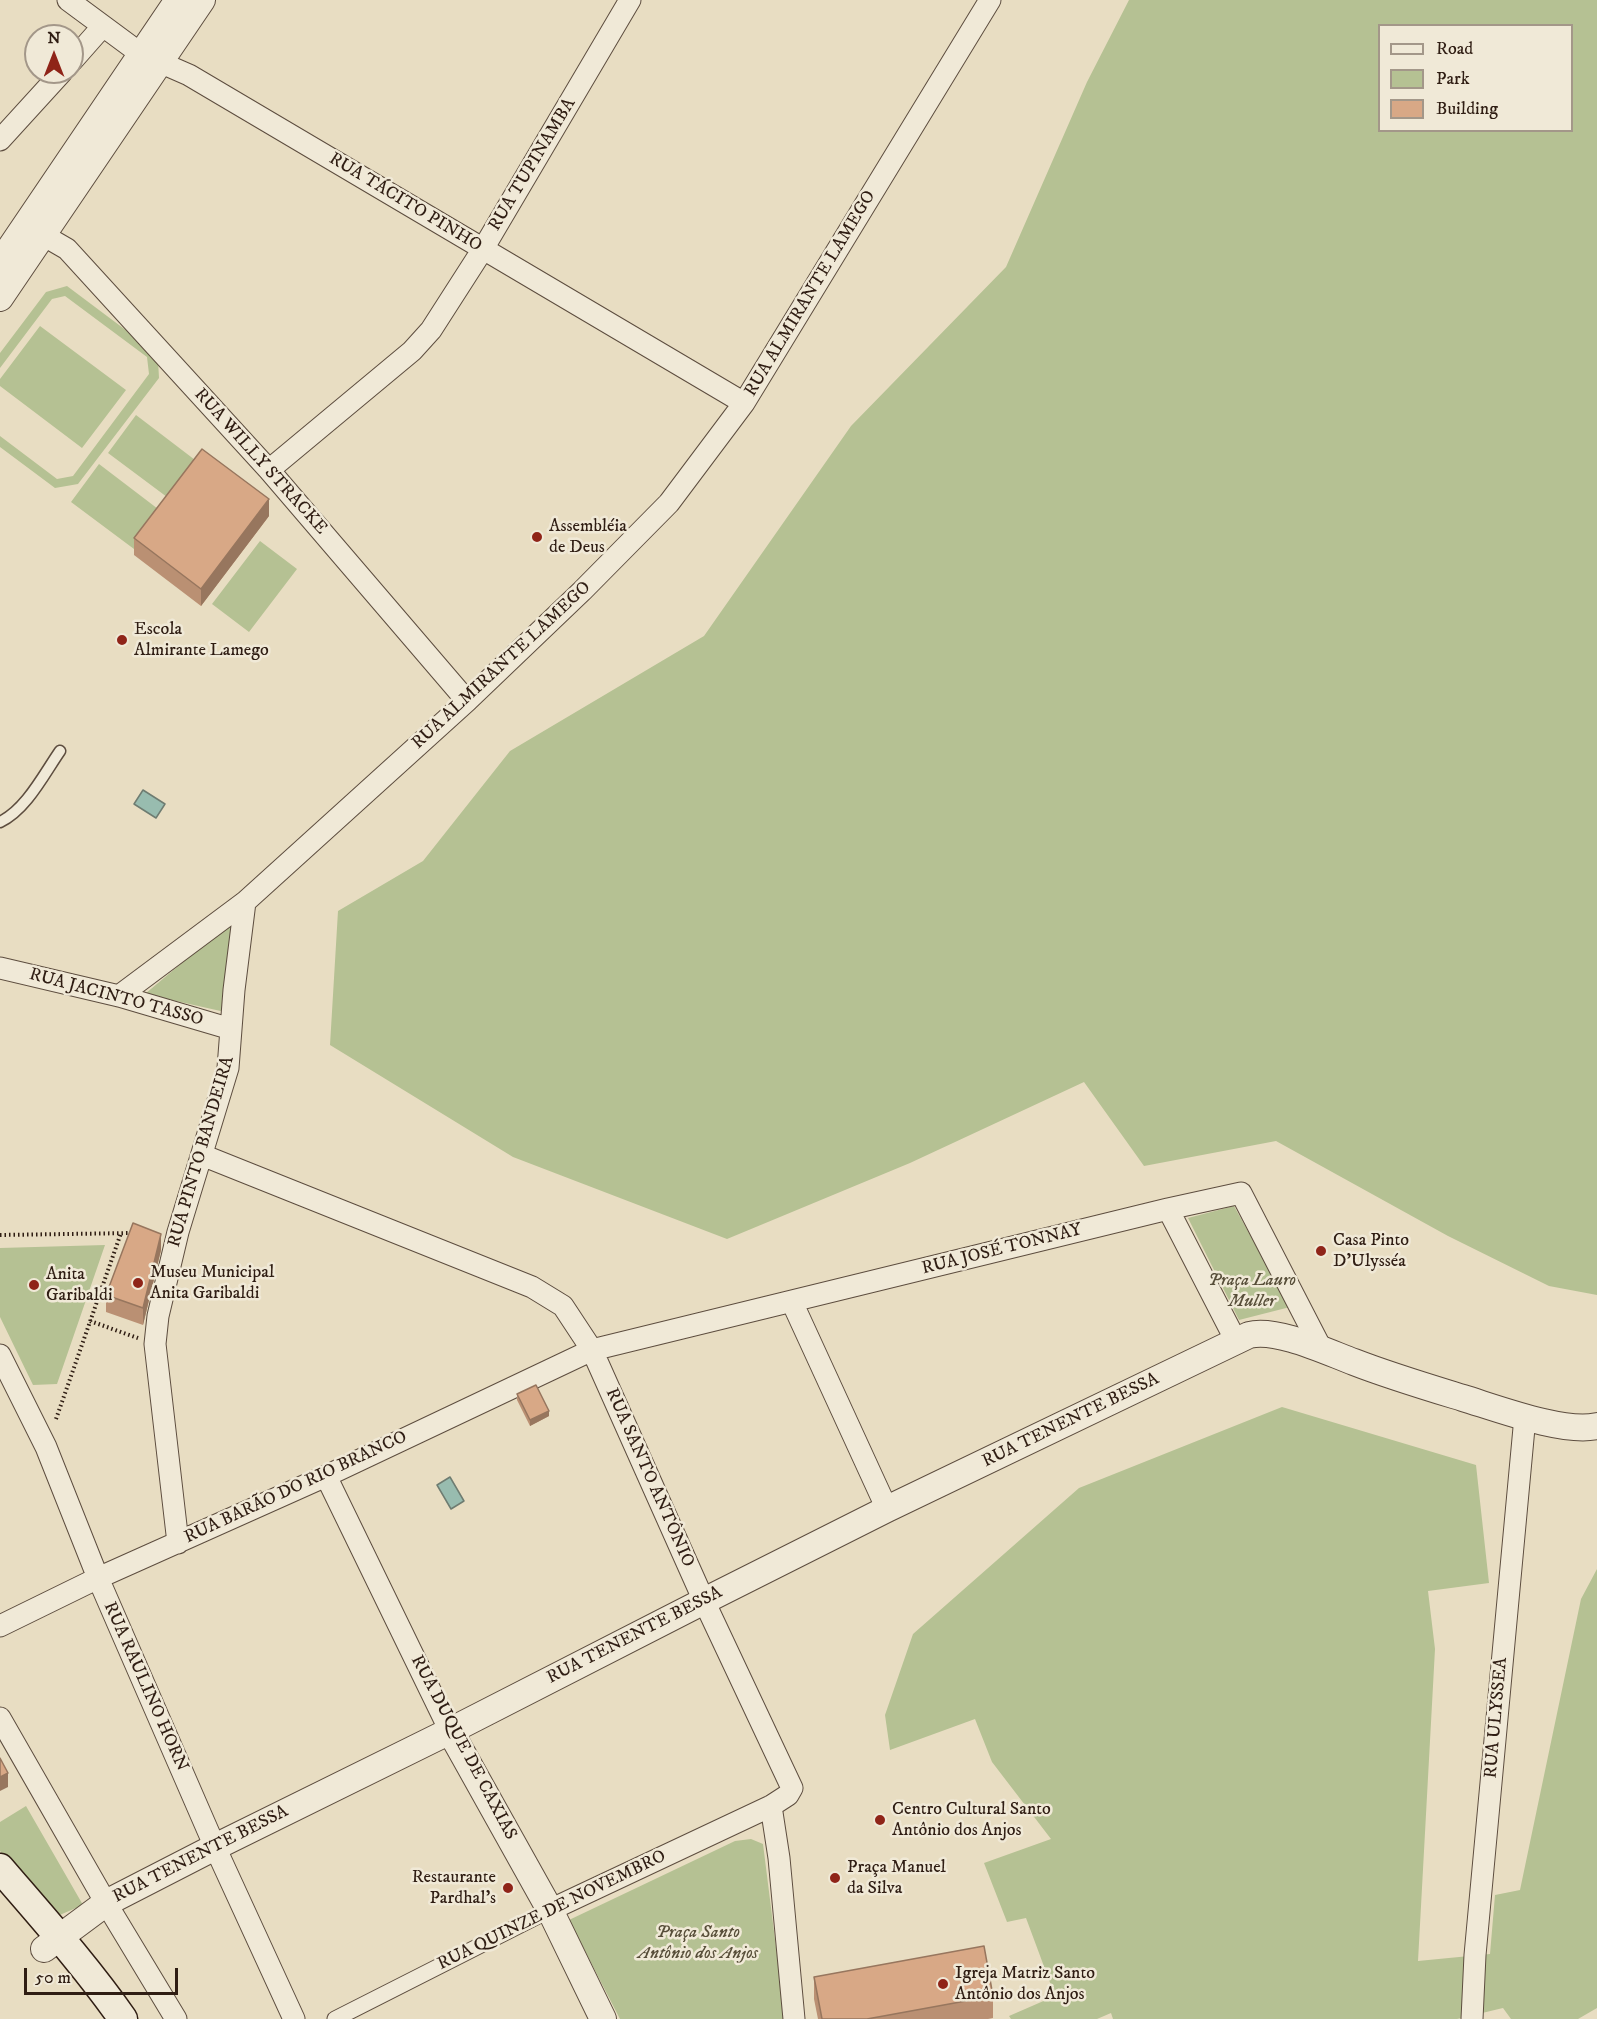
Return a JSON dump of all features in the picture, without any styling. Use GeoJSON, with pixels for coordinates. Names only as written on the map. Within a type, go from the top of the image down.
{"type":"FeatureCollection","features":[{"type":"Feature","properties":{"kind":"main road"},"geometry":{"type":"LineString","coordinates":[[0,1868],[102,2019]]}},
{"type":"Feature","properties":{"kind":"main road"},"geometry":{"type":"LineString","coordinates":[[0,1895],[107,1996],[123,2019]]}},
{"type":"Feature","properties":{"kind":"street","name":"RUA TÁCITO PINHO"},"geometry":{"type":"LineString","coordinates":[[68,0],[102,27],[150,59],[189,75],[744,403]]}},
{"type":"Feature","properties":{"kind":"street"},"geometry":{"type":"LineString","coordinates":[[150,59],[178,0]]}},
{"type":"Feature","properties":{"kind":"street"},"geometry":{"type":"LineString","coordinates":[[0,298],[35,230],[150,59],[202,0]]}},
{"type":"Feature","properties":{"kind":"street","name":"RUA TUPINAMBA"},"geometry":{"type":"LineString","coordinates":[[269,470],[412,351],[431,330],[483,249],[630,0]]}},
{"type":"Feature","properties":{"kind":"street","name":"RUA ALMIRANTE LAMEGO"},"geometry":{"type":"LineString","coordinates":[[119,996],[245,902],[467,701],[582,591],[669,503],[744,403],[990,0]]}},
{"type":"Feature","properties":{"kind":"street"},"geometry":{"type":"LineString","coordinates":[[84,47],[102,27]]}},
{"type":"Feature","properties":{"kind":"street"},"geometry":{"type":"LineString","coordinates":[[0,140],[51,84]]}},
{"type":"Feature","properties":{"kind":"street"},"geometry":{"type":"LineString","coordinates":[[0,263],[35,230]]}},
{"type":"Feature","properties":{"kind":"street","name":"RUA WILLY STRACKE"},"geometry":{"type":"LineString","coordinates":[[35,230],[67,249],[269,470],[467,701]]}},
{"type":"Feature","properties":{"kind":"street","name":"RUA PINTO BANDEIRA"},"geometry":{"type":"LineString","coordinates":[[178,1543],[155,1344],[160,1306],[178,1232],[228,1068],[234,990],[245,902]]}},
{"type":"Feature","properties":{"kind":"street","name":"RUA JACINTO TASSO"},"geometry":{"type":"LineString","coordinates":[[0,968],[119,996],[231,1029]]}},
{"type":"Feature","properties":{"kind":"street","name":"RUA SANTO ANTÔNIO"},"geometry":{"type":"LineString","coordinates":[[202,1155],[532,1287],[563,1306],[592,1350],[704,1600],[789,1780],[792,1788],[788,1795],[771,1806]]}},
{"type":"Feature","properties":{"kind":"street","name":"RUA JOSÉ TONNAY"},"geometry":{"type":"LineString","coordinates":[[592,1350],[1241,1193],[1322,1350]]}},
{"type":"Feature","properties":{"kind":"street"},"geometry":{"type":"LineString","coordinates":[[1168,1209],[1236,1341]]}},
{"type":"Feature","properties":{"kind":"street"},"geometry":{"type":"LineString","coordinates":[[792,1302],[887,1509]]}},
{"type":"Feature","properties":{"kind":"street","name":"RUA TENENTE BESSA"},"geometry":{"type":"LineString","coordinates":[[52,1943],[106,1903],[215,1847],[450,1731],[887,1509],[1236,1341],[1260,1332],[1273,1334],[1378,1372],[1525,1417],[1576,1428],[1597,1426]]}},
{"type":"Feature","properties":{"kind":"street","name":"RUA BARÃO DO RIO BRANCO"},"geometry":{"type":"LineString","coordinates":[[0,1626],[98,1578],[326,1476],[592,1350]]}},
{"type":"Feature","properties":{"kind":"street","name":"RUA RAULINO HORN"},"geometry":{"type":"LineString","coordinates":[[0,1355],[46,1447],[98,1578],[215,1847],[294,2019]]}},
{"type":"Feature","properties":{"kind":"street","name":"RUA ULYSSEA"},"geometry":{"type":"LineString","coordinates":[[1472,2019],[1479,1908],[1525,1417]]}},
{"type":"Feature","properties":{"kind":"street","name":"RUA DUQUE DE CAXIAS"},"geometry":{"type":"LineString","coordinates":[[326,1476],[450,1731],[550,1910],[603,2019]]}},
{"type":"Feature","properties":{"kind":"street"},"geometry":{"type":"LineString","coordinates":[[0,1718],[106,1903],[176,2019]]}},
{"type":"Feature","properties":{"kind":"street"},"geometry":{"type":"LineString","coordinates":[[771,1806],[779,1858],[794,2019]]}},
{"type":"Feature","properties":{"kind":"street","name":"RUA QUINZE DE NOVEMBRO"},"geometry":{"type":"LineString","coordinates":[[335,2019],[550,1910],[771,1806]]}},
{"type":"Feature","properties":{"kind":"lane"},"geometry":{"type":"LineString","coordinates":[[0,822],[19,809],[60,751]]}},
{"type":"Feature","properties":{"kind":"path"},"geometry":{"type":"LineString","coordinates":[[0,1235],[178,1232]]}},
{"type":"Feature","properties":{"kind":"path"},"geometry":{"type":"LineString","coordinates":[[46,1447],[121,1233]]}},
{"type":"Feature","properties":{"kind":"path"},"geometry":{"type":"LineString","coordinates":[[90,1322],[155,1344]]}},
{"type":"Feature","properties":{"kind":"green space"},"geometry":{"type":"Polygon","coordinates":[[[1129,0],[1597,0],[1597,1295],[1549,1286],[1448,1236],[1276,1141],[1144,1166],[1084,1082],[910,1163],[727,1239],[513,1157],[330,1045],[338,911],[423,861],[510,751],[704,636],[851,426],[1006,267],[1087,82],[1129,0]]]}},
{"type":"Feature","properties":{"kind":"green space"},"geometry":{"type":"Polygon","coordinates":[[[67,286],[155,352],[159,378],[78,484],[55,488],[0,447],[0,436],[57,479],[73,476],[149,374],[147,357],[65,296],[52,299],[0,368],[0,353],[46,292],[67,286]]]}},
{"type":"Feature","properties":{"kind":"green space"},"geometry":{"type":"Polygon","coordinates":[[[40,326],[126,390],[82,448],[0,386],[0,379],[40,326]]]}},
{"type":"Feature","properties":{"kind":"green space"},"geometry":{"type":"Polygon","coordinates":[[[136,415],[199,463],[171,500],[108,453],[136,415]]]}},
{"type":"Feature","properties":{"kind":"green space"},"geometry":{"type":"Polygon","coordinates":[[[99,464],[162,512],[134,549],[71,502],[99,464]]]}},
{"type":"Feature","properties":{"kind":"green space"},"geometry":{"type":"Polygon","coordinates":[[[260,541],[297,569],[249,632],[212,604],[260,541]]]}},
{"type":"Feature","properties":{"kind":"green space"},"geometry":{"type":"Polygon","coordinates":[[[234,919],[225,1012],[145,994],[234,919]]]}},
{"type":"Feature","properties":{"kind":"green space","name":"Praça Lauro Muller"},"geometry":{"type":"Polygon","coordinates":[[[1234,1206],[1290,1307],[1239,1320],[1188,1218],[1234,1206]]]}},
{"type":"Feature","properties":{"kind":"green space"},"geometry":{"type":"Polygon","coordinates":[[[105,1245],[57,1384],[33,1385],[0,1317],[0,1248],[105,1245]]]}},
{"type":"Feature","properties":{"kind":"green space"},"geometry":{"type":"Polygon","coordinates":[[[1282,1407],[1476,1465],[1489,1583],[1428,1591],[1435,1649],[1418,1961],[1490,1954],[1495,1895],[1520,1890],[1581,1599],[1597,1569],[1597,2008],[1578,2019],[1511,2019],[1503,2008],[1457,2019],[1113,2019],[1111,2013],[1097,2019],[1011,2019],[1009,2016],[1055,1996],[1026,1918],[1007,1922],[984,1863],[1051,1839],[992,1762],[975,1719],[890,1750],[885,1715],[913,1634],[1079,1488],[1282,1407]]]}},
{"type":"Feature","properties":{"kind":"green space"},"geometry":{"type":"Polygon","coordinates":[[[26,1806],[83,1905],[55,1917],[0,1851],[0,1822],[26,1806]]]}},
{"type":"Feature","properties":{"kind":"green space","name":"Praça Santo Antônio dos Anjos"},"geometry":{"type":"Polygon","coordinates":[[[751,1839],[763,1844],[785,2019],[620,2019],[569,1920],[735,1841],[751,1839]]]}},
{"type":"Feature","properties":{"kind":"water"},"geometry":{"type":"Polygon","coordinates":[[[143,790],[165,804],[156,818],[134,804],[143,790]]]}},
{"type":"Feature","properties":{"kind":"water"},"geometry":{"type":"Polygon","coordinates":[[[450,1477],[464,1501],[451,1509],[437,1485],[450,1477]]]}},
{"type":"Feature","properties":{"kind":"building"},"geometry":{"type":"Polygon","coordinates":[[[202,449],[269,499],[201,589],[134,538],[202,449]]]}},
{"type":"Feature","properties":{"kind":"building","name":"Museu Municipal Anita Garibaldi"},"geometry":{"type":"Polygon","coordinates":[[[133,1223],[161,1234],[143,1308],[106,1295],[133,1223]]]}},
{"type":"Feature","properties":{"kind":"building"},"geometry":{"type":"Polygon","coordinates":[[[536,1385],[549,1411],[530,1420],[517,1394],[536,1385]]]}},
{"type":"Feature","properties":{"kind":"building"},"geometry":{"type":"Polygon","coordinates":[[[0,1758],[8,1773],[0,1777],[0,1758]]]}},
{"type":"Feature","properties":{"kind":"building"},"geometry":{"type":"Polygon","coordinates":[[[984,1946],[993,1996],[867,2019],[822,2019],[814,1977],[984,1946]]]}},
{"type":"Feature","properties":{"kind":"place","name":"Assembléia de Deus"},"geometry":{"type":"Point","coordinates":[537,537]}},
{"type":"Feature","properties":{"kind":"place","name":"Escola Almirante Lamego"},"geometry":{"type":"Point","coordinates":[122,640]}},
{"type":"Feature","properties":{"kind":"place","name":"Casa Pinto D’Ulysséa"},"geometry":{"type":"Point","coordinates":[1321,1251]}},
{"type":"Feature","properties":{"kind":"place","name":"Museu Municipal Anita Garibaldi"},"geometry":{"type":"Point","coordinates":[138,1283]}},
{"type":"Feature","properties":{"kind":"place","name":"Anita Garibaldi"},"geometry":{"type":"Point","coordinates":[34,1285]}},
{"type":"Feature","properties":{"kind":"place","name":"Centro Cultural Santo Antônio dos Anjos"},"geometry":{"type":"Point","coordinates":[880,1820]}},
{"type":"Feature","properties":{"kind":"place","name":"Praça Manuel da Silva"},"geometry":{"type":"Point","coordinates":[835,1878]}},
{"type":"Feature","properties":{"kind":"place","name":"Restaurante Pardhal's"},"geometry":{"type":"Point","coordinates":[508,1888]}},
{"type":"Feature","properties":{"kind":"place","name":"Igreja Matriz Santo Antônio dos Anjos"},"geometry":{"type":"Point","coordinates":[943,1984]}}]}
